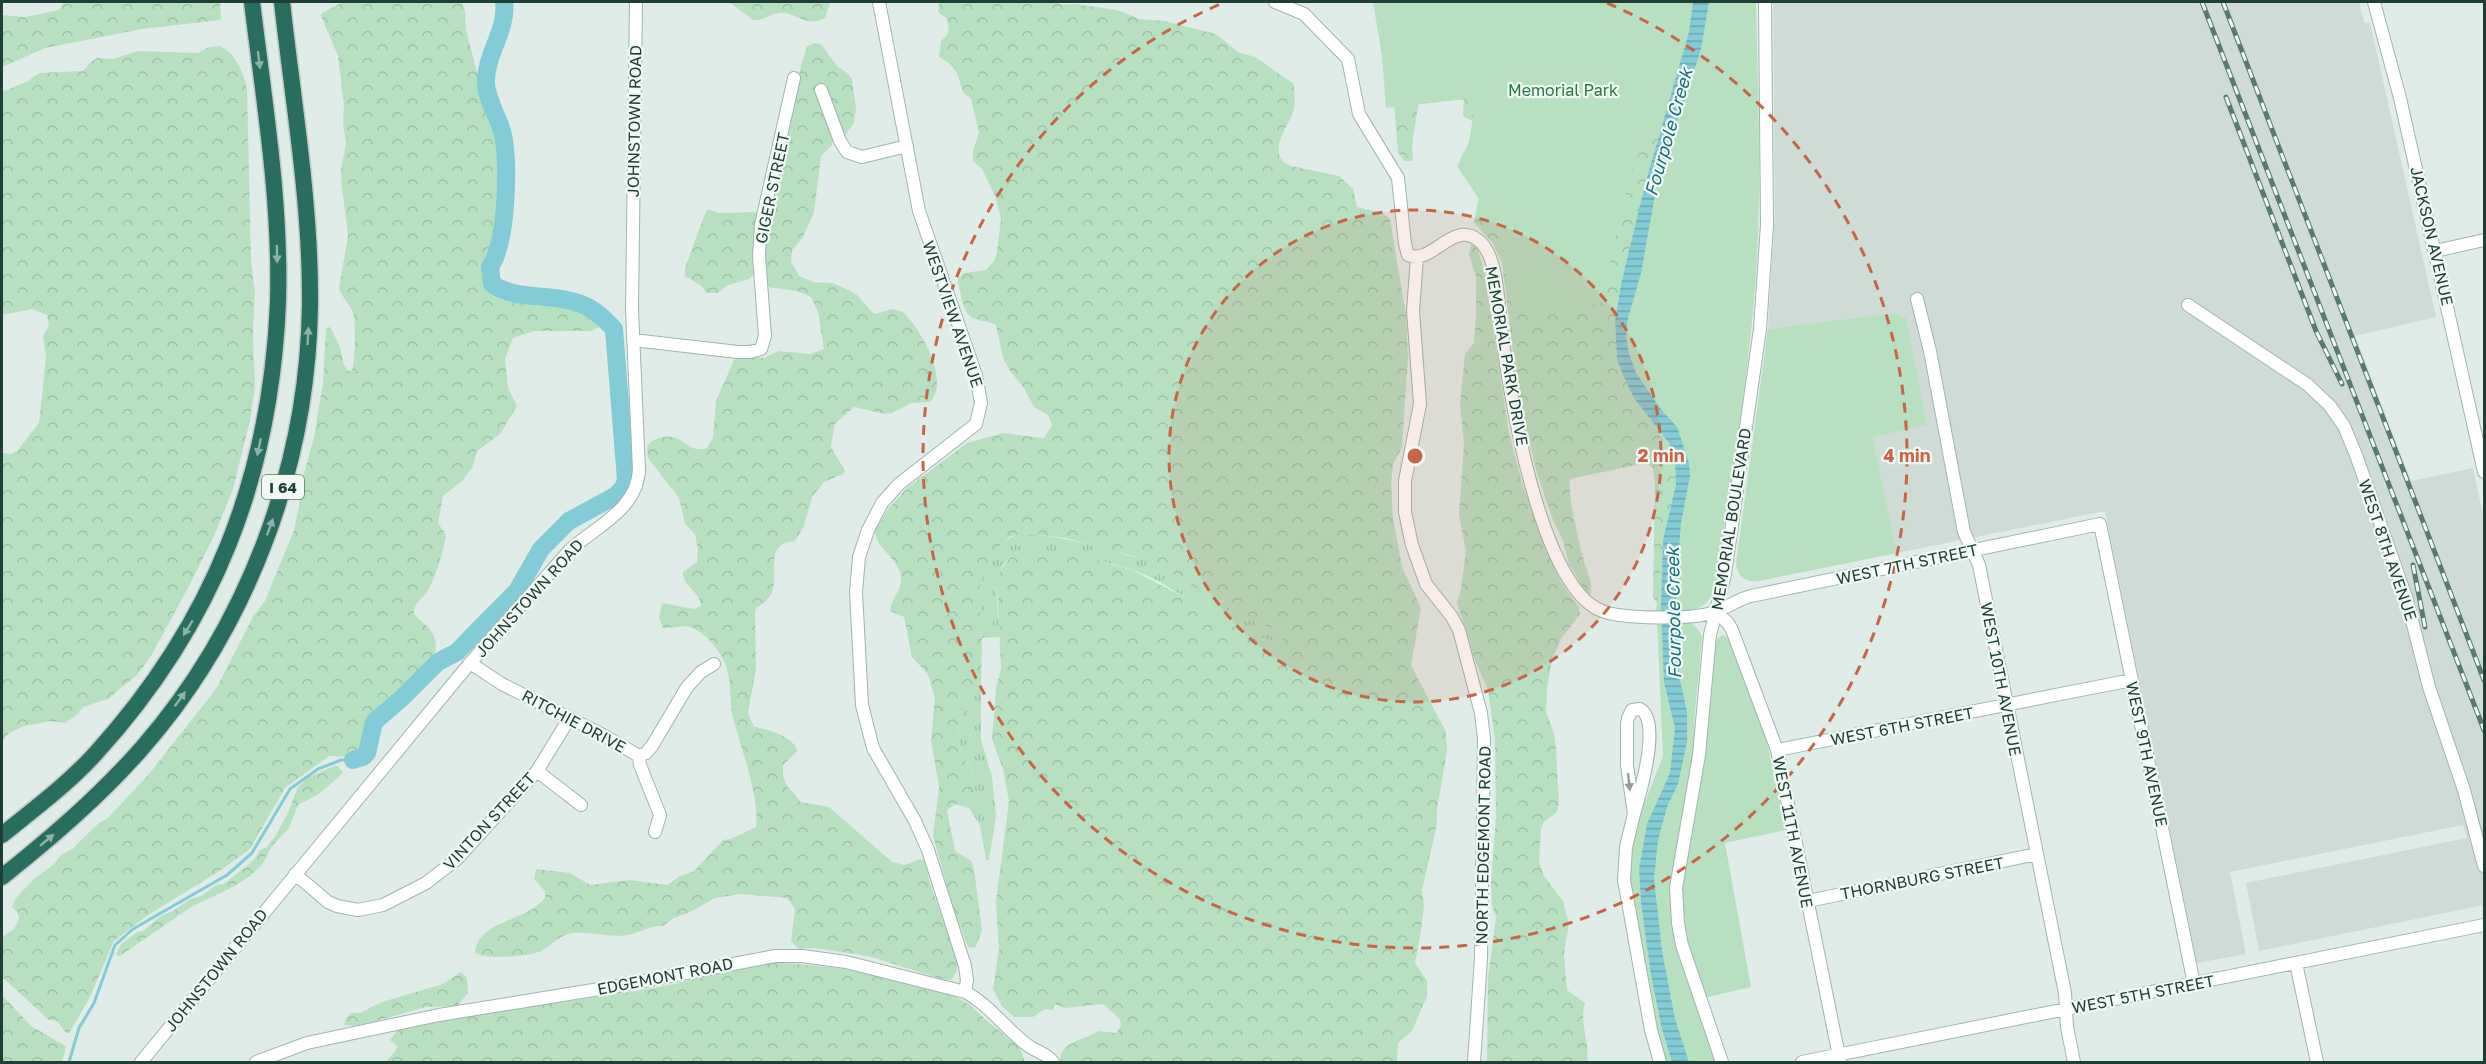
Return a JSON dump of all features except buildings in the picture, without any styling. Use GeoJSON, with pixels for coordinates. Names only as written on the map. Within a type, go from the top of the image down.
{"type":"FeatureCollection","features":[{"type":"Feature","properties":{"kind":"highway","name":"I 64"},"geometry":{"type":"LineString","coordinates":[[2,835],[67,781],[95,754],[138,704],[191,624],[231,543],[244,504],[268,407],[274,364],[278,300],[276,226],[252,2]]}},
{"type":"Feature","properties":{"kind":"highway","name":"I 64"},"geometry":{"type":"LineString","coordinates":[[2,877],[87,805],[142,748],[163,722],[220,639],[243,595],[277,510],[300,413],[307,360],[310,306],[303,179],[282,2]]}},
{"type":"Feature","properties":{"kind":"street","name":"JOHNSTOWN ROAD"},"geometry":{"type":"LineString","coordinates":[[141,1062],[470,663],[569,551],[585,536],[617,513],[632,496],[639,470],[633,340],[636,2]]}},
{"type":"Feature","properties":{"kind":"street","name":"WESTVIEW AVENUE"},"geometry":{"type":"LineString","coordinates":[[879,2],[922,222],[976,375],[981,403],[976,424],[899,484],[882,503],[868,530],[859,557],[856,592],[862,705],[873,748],[915,821],[928,850],[965,966],[967,980],[965,992]]}},
{"type":"Feature","properties":{"kind":"street"},"geometry":{"type":"LineString","coordinates":[[1275,2],[1304,14],[1348,59],[1359,114],[1398,178],[1408,255],[1417,256]]}},
{"type":"Feature","properties":{"kind":"street","name":"MEMORIAL BOULEVARD"},"geometry":{"type":"LineString","coordinates":[[1722,1062],[1688,967],[1676,906],[1679,868],[1699,755],[1709,644],[1725,574],[1755,370],[1764,281],[1767,192],[1765,2]]}},
{"type":"Feature","properties":{"kind":"street","name":"JACKSON AVENUE"},"geometry":{"type":"LineString","coordinates":[[2374,2],[2400,98],[2484,472]]}},
{"type":"Feature","properties":{"kind":"street","name":"GIGER STREET"},"geometry":{"type":"LineString","coordinates":[[633,340],[738,352],[761,349],[765,336],[759,256],[761,225],[794,78]]}},
{"type":"Feature","properties":{"kind":"street"},"geometry":{"type":"LineString","coordinates":[[821,90],[840,141],[847,152],[862,157],[907,146]]}},
{"type":"Feature","properties":{"kind":"street","name":"MEMORIAL PARK DRIVE"},"geometry":{"type":"LineString","coordinates":[[1417,256],[1460,235],[1469,236],[1481,242],[1491,261],[1520,441],[1546,531],[1576,590],[1598,609],[1622,615],[1698,616],[1716,612]]}},
{"type":"Feature","properties":{"kind":"street"},"geometry":{"type":"LineString","coordinates":[[2435,251],[2484,240]]}},
{"type":"Feature","properties":{"kind":"street","name":"NORTH EDGEMONT ROAD"},"geometry":{"type":"LineString","coordinates":[[1417,256],[1413,310],[1420,404],[1405,481],[1405,512],[1412,545],[1426,584],[1452,617],[1459,630],[1481,713],[1484,740],[1481,958],[1474,1062]]}},
{"type":"Feature","properties":{"kind":"street","name":"WEST 10TH AVENUE"},"geometry":{"type":"LineString","coordinates":[[1917,299],[1930,351],[1964,532],[1978,565],[2065,993],[2067,1027],[2074,1062]]}},
{"type":"Feature","properties":{"kind":"street","name":"WEST 8TH AVENUE"},"geometry":{"type":"LineString","coordinates":[[2188,305],[2308,385],[2330,406],[2344,426],[2406,597],[2429,687],[2464,790],[2484,866]]}},
{"type":"Feature","properties":{"kind":"street","name":"WEST 7TH STREET"},"geometry":{"type":"LineString","coordinates":[[1716,612],[1737,600],[1751,596],[2100,524]]}},
{"type":"Feature","properties":{"kind":"street","name":"WEST 9TH AVENUE"},"geometry":{"type":"LineString","coordinates":[[2100,524],[2194,984]]}},
{"type":"Feature","properties":{"kind":"street","name":"WEST 11TH AVENUE"},"geometry":{"type":"LineString","coordinates":[[1716,612],[1732,630],[1777,750],[1839,1057]]}},
{"type":"Feature","properties":{"kind":"street","name":"RITCHIE DRIVE"},"geometry":{"type":"LineString","coordinates":[[470,663],[502,684],[603,735],[639,756],[640,765],[659,809],[659,822],[655,832]]}},
{"type":"Feature","properties":{"kind":"street"},"geometry":{"type":"LineString","coordinates":[[639,756],[646,753],[693,679],[714,664]]}},
{"type":"Feature","properties":{"kind":"street","name":"WEST 6TH STREET"},"geometry":{"type":"LineString","coordinates":[[1777,750],[2132,680]]}},
{"type":"Feature","properties":{"kind":"street"},"geometry":{"type":"LineString","coordinates":[[1634,814],[1627,765],[1627,720],[1632,710],[1640,709],[1647,714],[1650,726],[1643,784],[1626,848],[1624,880],[1651,1030],[1660,1062]]}},
{"type":"Feature","properties":{"kind":"street","name":"VINTON STREET"},"geometry":{"type":"LineString","coordinates":[[294,874],[323,898],[337,906],[358,910],[383,905],[426,883],[444,871],[537,771],[569,719]]}},
{"type":"Feature","properties":{"kind":"street"},"geometry":{"type":"LineString","coordinates":[[537,771],[581,805]]}},
{"type":"Feature","properties":{"kind":"street","name":"THORNBURG STREET"},"geometry":{"type":"LineString","coordinates":[[1808,901],[2037,854]]}},
{"type":"Feature","properties":{"kind":"street","name":"WEST 5TH STREET"},"geometry":{"type":"LineString","coordinates":[[1802,1062],[1839,1057],[2484,925]]}},
{"type":"Feature","properties":{"kind":"street","name":"EDGEMONT ROAD"},"geometry":{"type":"LineString","coordinates":[[256,1062],[307,1043],[439,1016],[618,986],[776,956],[802,956],[846,962],[965,992],[983,1003],[1034,1056],[1047,1056],[1053,1062]]}},
{"type":"Feature","properties":{"kind":"street"},"geometry":{"type":"LineString","coordinates":[[2296,963],[2317,1062]]}},
{"type":"Feature","properties":{"kind":"shaded area"},"geometry":{"type":"Polygon","coordinates":[[[1773,2],[2359,2],[2364,23],[2370,23],[2436,317],[2355,336],[2411,481],[2473,468],[2484,520],[2484,905],[2259,951],[2246,883],[2467,838],[2463,825],[2230,872],[2246,954],[2197,963],[2105,511],[1897,553],[1873,436],[1855,319],[1768,329],[1775,211],[1773,2]]]}},
{"type":"Feature","properties":{"kind":"green space"},"geometry":{"type":"Polygon","coordinates":[[[64,2],[220,2],[221,20],[142,29],[45,48],[2,67],[2,15],[25,17],[59,10],[64,2]]]}},
{"type":"Feature","properties":{"kind":"green space"},"geometry":{"type":"Polygon","coordinates":[[[343,2],[462,2],[466,30],[478,76],[479,93],[493,122],[502,161],[493,253],[484,277],[488,288],[503,300],[579,306],[599,320],[599,327],[592,331],[534,331],[513,338],[505,359],[508,388],[517,406],[500,434],[477,451],[472,468],[462,481],[443,496],[438,523],[446,535],[444,547],[430,586],[414,610],[414,614],[433,634],[436,647],[424,671],[367,722],[361,749],[356,757],[329,756],[285,788],[250,849],[221,870],[148,915],[114,941],[89,999],[69,1033],[66,1033],[57,1021],[49,1020],[2,977],[2,937],[14,929],[19,919],[18,913],[12,907],[16,898],[34,879],[54,864],[61,855],[72,849],[99,823],[108,818],[149,774],[216,689],[254,615],[265,601],[294,530],[300,487],[314,437],[323,383],[326,328],[330,327],[340,347],[344,365],[348,371],[352,370],[355,342],[354,317],[339,288],[348,236],[341,171],[346,143],[343,124],[344,104],[338,56],[321,16],[322,13],[343,2]]]}},
{"type":"Feature","properties":{"kind":"green space"},"geometry":{"type":"Polygon","coordinates":[[[729,2],[830,2],[825,18],[809,21],[785,13],[753,20],[729,2]]]}},
{"type":"Feature","properties":{"kind":"green space"},"geometry":{"type":"Polygon","coordinates":[[[939,2],[1075,4],[1117,10],[1140,19],[1164,21],[1216,34],[1238,52],[1255,57],[1294,84],[1294,110],[1280,141],[1279,149],[1283,161],[1291,166],[1339,176],[1353,189],[1357,207],[1384,214],[1390,219],[1406,315],[1408,357],[1402,447],[1393,465],[1391,484],[1393,518],[1402,567],[1421,608],[1411,665],[1446,732],[1447,751],[1437,809],[1437,824],[1422,890],[1424,906],[1415,963],[1427,981],[1427,996],[1412,1031],[1398,1043],[1397,1062],[1061,1062],[1063,1050],[1067,1046],[1099,1031],[1116,1033],[1121,1026],[1120,1019],[1103,1004],[1065,1008],[1054,1004],[1053,1010],[1045,1009],[1033,1017],[1014,1017],[1002,1006],[993,989],[999,949],[996,902],[1009,801],[1003,769],[992,739],[996,688],[1001,669],[997,585],[999,573],[1011,556],[1017,552],[1037,550],[1068,552],[1132,570],[1201,606],[1231,626],[1280,644],[1285,636],[1283,631],[1259,624],[1238,614],[1158,565],[1133,556],[1065,538],[1024,533],[1009,537],[992,555],[979,589],[982,638],[981,683],[963,709],[958,739],[975,779],[976,807],[969,808],[955,804],[947,810],[955,851],[971,861],[974,869],[982,931],[975,948],[968,947],[953,908],[933,836],[939,787],[931,740],[935,699],[928,674],[912,657],[904,617],[890,611],[901,576],[899,569],[876,537],[875,531],[888,509],[906,489],[967,443],[1003,433],[1044,438],[1052,425],[1048,415],[1034,407],[1024,388],[1010,371],[1003,358],[996,325],[970,316],[961,297],[958,279],[964,273],[986,270],[994,261],[1001,219],[995,196],[982,169],[973,161],[973,152],[979,132],[971,99],[963,92],[957,73],[949,63],[939,57],[941,41],[947,35],[949,27],[947,19],[938,12],[939,2]]]}},
{"type":"Feature","properties":{"kind":"green space","name":"Memorial Park"},"geometry":{"type":"Polygon","coordinates":[[[1373,2],[1756,2],[1759,172],[1758,240],[1753,313],[1744,392],[1715,589],[1710,598],[1698,608],[1691,611],[1656,611],[1666,523],[1678,522],[1683,468],[1624,350],[1621,319],[1660,132],[1640,134],[1600,304],[1513,314],[1500,231],[1457,166],[1469,142],[1476,98],[1386,108],[1382,56],[1373,2]]]}},
{"type":"Feature","properties":{"kind":"green space"},"geometry":{"type":"Polygon","coordinates":[[[1693,2],[1621,284],[1615,321],[1617,360],[1669,443],[1675,462],[1676,484],[1663,540],[1662,589],[1659,607],[1653,597],[1655,485],[1653,468],[1649,465],[1641,464],[1570,479],[1572,506],[1590,581],[1590,595],[1569,564],[1563,541],[1553,520],[1537,473],[1519,400],[1502,263],[1492,242],[1474,223],[1479,196],[1481,122],[1463,116],[1464,100],[1461,100],[1461,87],[1420,93],[1412,146],[1413,159],[1404,161],[1398,152],[1393,93],[1693,2]]]}},
{"type":"Feature","properties":{"kind":"green space"},"geometry":{"type":"Polygon","coordinates":[[[814,43],[821,44],[837,66],[852,79],[856,108],[854,123],[845,135],[832,137],[832,145],[821,156],[814,212],[803,237],[792,250],[791,262],[799,276],[813,282],[832,283],[846,289],[857,295],[874,314],[893,309],[903,312],[925,342],[931,355],[937,381],[936,393],[930,402],[911,403],[892,413],[884,414],[854,407],[834,425],[831,447],[845,471],[824,482],[812,497],[804,526],[795,541],[785,543],[778,548],[775,554],[773,588],[770,596],[756,608],[755,612],[756,668],[748,713],[754,727],[780,734],[795,746],[797,751],[783,765],[783,776],[787,786],[801,802],[829,807],[892,862],[905,865],[920,859],[925,861],[929,880],[956,958],[957,971],[951,980],[942,979],[868,956],[815,948],[799,949],[791,941],[795,909],[787,898],[740,894],[715,898],[672,919],[663,926],[628,935],[573,933],[536,953],[507,957],[480,955],[475,952],[478,941],[485,933],[527,912],[545,898],[545,891],[534,879],[536,869],[570,873],[590,885],[630,880],[667,885],[680,876],[694,871],[723,840],[731,839],[756,827],[753,788],[733,718],[729,676],[725,663],[713,644],[700,632],[688,626],[663,628],[659,618],[662,603],[694,609],[701,606],[698,596],[683,577],[683,572],[697,562],[698,550],[695,534],[685,524],[679,498],[648,458],[647,447],[656,439],[669,436],[694,448],[707,448],[713,438],[716,401],[734,360],[744,356],[764,358],[779,351],[810,354],[824,349],[818,312],[811,297],[797,291],[769,287],[766,284],[763,260],[768,217],[787,145],[801,65],[807,47],[814,43]]]}},
{"type":"Feature","properties":{"kind":"green space"},"geometry":{"type":"Polygon","coordinates":[[[220,46],[231,54],[238,64],[247,89],[251,261],[255,293],[253,333],[255,387],[250,420],[233,489],[214,536],[189,586],[151,656],[137,675],[108,699],[83,707],[78,714],[65,723],[51,721],[24,726],[9,733],[2,741],[2,453],[11,454],[17,451],[39,423],[46,358],[43,336],[49,326],[47,315],[32,309],[2,315],[2,92],[28,81],[39,73],[83,71],[97,58],[113,59],[138,51],[198,53],[209,47],[220,46]]]}},
{"type":"Feature","properties":{"kind":"green space"},"geometry":{"type":"Polygon","coordinates":[[[706,211],[720,213],[758,212],[754,274],[749,279],[728,285],[718,293],[706,293],[702,286],[685,276],[685,268],[706,211]]]}},
{"type":"Feature","properties":{"kind":"green space"},"geometry":{"type":"Polygon","coordinates":[[[1471,244],[1477,247],[1485,273],[1509,433],[1523,486],[1545,548],[1561,582],[1579,607],[1580,614],[1561,639],[1552,660],[1547,688],[1546,712],[1554,733],[1559,804],[1557,812],[1544,822],[1541,829],[1539,862],[1544,876],[1563,901],[1569,924],[1564,954],[1567,990],[1585,1003],[1583,1018],[1587,1062],[1487,1062],[1488,978],[1496,918],[1492,904],[1491,884],[1496,815],[1495,740],[1488,690],[1476,663],[1457,603],[1466,551],[1459,515],[1464,444],[1460,404],[1465,354],[1474,343],[1476,315],[1476,276],[1469,255],[1471,244]]]}},
{"type":"Feature","properties":{"kind":"green space"},"geometry":{"type":"Polygon","coordinates":[[[1896,314],[1906,318],[1927,425],[1873,437],[1897,553],[1759,581],[1746,580],[1738,572],[1736,563],[1768,329],[1896,314]]]}},
{"type":"Feature","properties":{"kind":"green space"},"geometry":{"type":"Polygon","coordinates":[[[1024,533],[1089,544],[1154,563],[1234,610],[1283,631],[1285,636],[1282,644],[1249,635],[1156,580],[1123,567],[1088,559],[1017,552],[1008,560],[998,579],[997,603],[1000,637],[982,638],[979,609],[980,582],[987,563],[1006,540],[1024,533]]]}},
{"type":"Feature","properties":{"kind":"green space"},"geometry":{"type":"Polygon","coordinates":[[[1657,620],[1690,623],[1699,631],[1702,638],[1694,722],[1696,739],[1675,938],[1716,1062],[1665,1062],[1656,1028],[1628,876],[1632,843],[1640,815],[1663,756],[1657,620]]]}},
{"type":"Feature","properties":{"kind":"green space"},"geometry":{"type":"Polygon","coordinates":[[[1723,635],[1728,639],[1765,734],[1786,830],[1725,843],[1751,987],[1704,998],[1686,940],[1682,893],[1707,736],[1716,641],[1723,635]]]}},
{"type":"Feature","properties":{"kind":"green space"},"geometry":{"type":"Polygon","coordinates":[[[981,683],[981,740],[992,777],[996,816],[989,860],[986,860],[980,825],[969,808],[973,808],[972,772],[958,739],[963,709],[981,683]]]}},
{"type":"Feature","properties":{"kind":"green space"},"geometry":{"type":"Polygon","coordinates":[[[338,766],[343,773],[319,794],[298,805],[289,828],[272,846],[262,865],[250,876],[233,887],[191,907],[120,956],[116,955],[120,945],[137,932],[143,931],[161,916],[203,895],[216,885],[224,884],[254,860],[260,850],[267,847],[276,835],[298,787],[309,777],[338,766]]]}},
{"type":"Feature","properties":{"kind":"green space"},"geometry":{"type":"Polygon","coordinates":[[[777,962],[858,970],[936,989],[956,997],[970,1005],[1020,1048],[1025,1062],[386,1062],[398,1047],[390,1040],[397,1031],[491,1013],[664,986],[777,962]]]}},
{"type":"Feature","properties":{"kind":"green space"},"geometry":{"type":"Polygon","coordinates":[[[461,972],[467,978],[468,993],[457,1006],[425,1007],[359,1026],[344,1025],[346,1018],[352,1013],[360,1013],[382,1002],[443,984],[461,972]]]}},
{"type":"Feature","properties":{"kind":"green space"},"geometry":{"type":"Polygon","coordinates":[[[2,995],[31,1026],[66,1047],[62,1062],[2,1062],[2,995]]]}},
{"type":"Feature","properties":{"kind":"water","name":"Fourpole Creek"},"geometry":{"type":"Polygon","coordinates":[[[1693,2],[1709,2],[1701,49],[1657,184],[1641,273],[1628,318],[1626,336],[1636,373],[1660,408],[1677,427],[1689,463],[1690,476],[1681,523],[1676,588],[1679,676],[1687,711],[1687,742],[1678,784],[1667,807],[1658,840],[1654,879],[1662,951],[1675,1019],[1689,1062],[1672,1062],[1662,1029],[1651,975],[1641,903],[1639,869],[1647,824],[1670,773],[1675,728],[1664,682],[1661,608],[1663,540],[1676,484],[1675,462],[1669,443],[1634,398],[1623,375],[1617,360],[1615,321],[1621,284],[1646,181],[1689,32],[1693,2]]]}},
{"type":"Feature","properties":{"kind":"waterway"},"geometry":{"type":"LineString","coordinates":[[353,760],[367,753],[374,722],[438,662],[457,652],[517,591],[541,549],[569,521],[615,496],[623,488],[626,480],[614,329],[596,312],[581,304],[565,299],[512,293],[492,284],[490,267],[496,256],[503,223],[506,165],[503,135],[486,83],[489,62],[503,22],[504,2]]}},
{"type":"Feature","properties":{"kind":"waterway"},"geometry":{"type":"LineString","coordinates":[[69,1062],[79,1028],[94,1003],[115,945],[133,929],[227,875],[252,853],[290,789],[318,769],[341,760],[353,760]]}},
{"type":"Feature","properties":{"kind":"railway"},"geometry":{"type":"LineString","coordinates":[[2202,2],[2484,730]]}},
{"type":"Feature","properties":{"kind":"railway"},"geometry":{"type":"LineString","coordinates":[[2223,2],[2484,680]]}},
{"type":"Feature","properties":{"kind":"railway"},"geometry":{"type":"LineString","coordinates":[[2226,97],[2316,331],[2342,384]]}},
{"type":"Feature","properties":{"kind":"railway"},"geometry":{"type":"LineString","coordinates":[[2413,565],[2425,627]]}}]}
